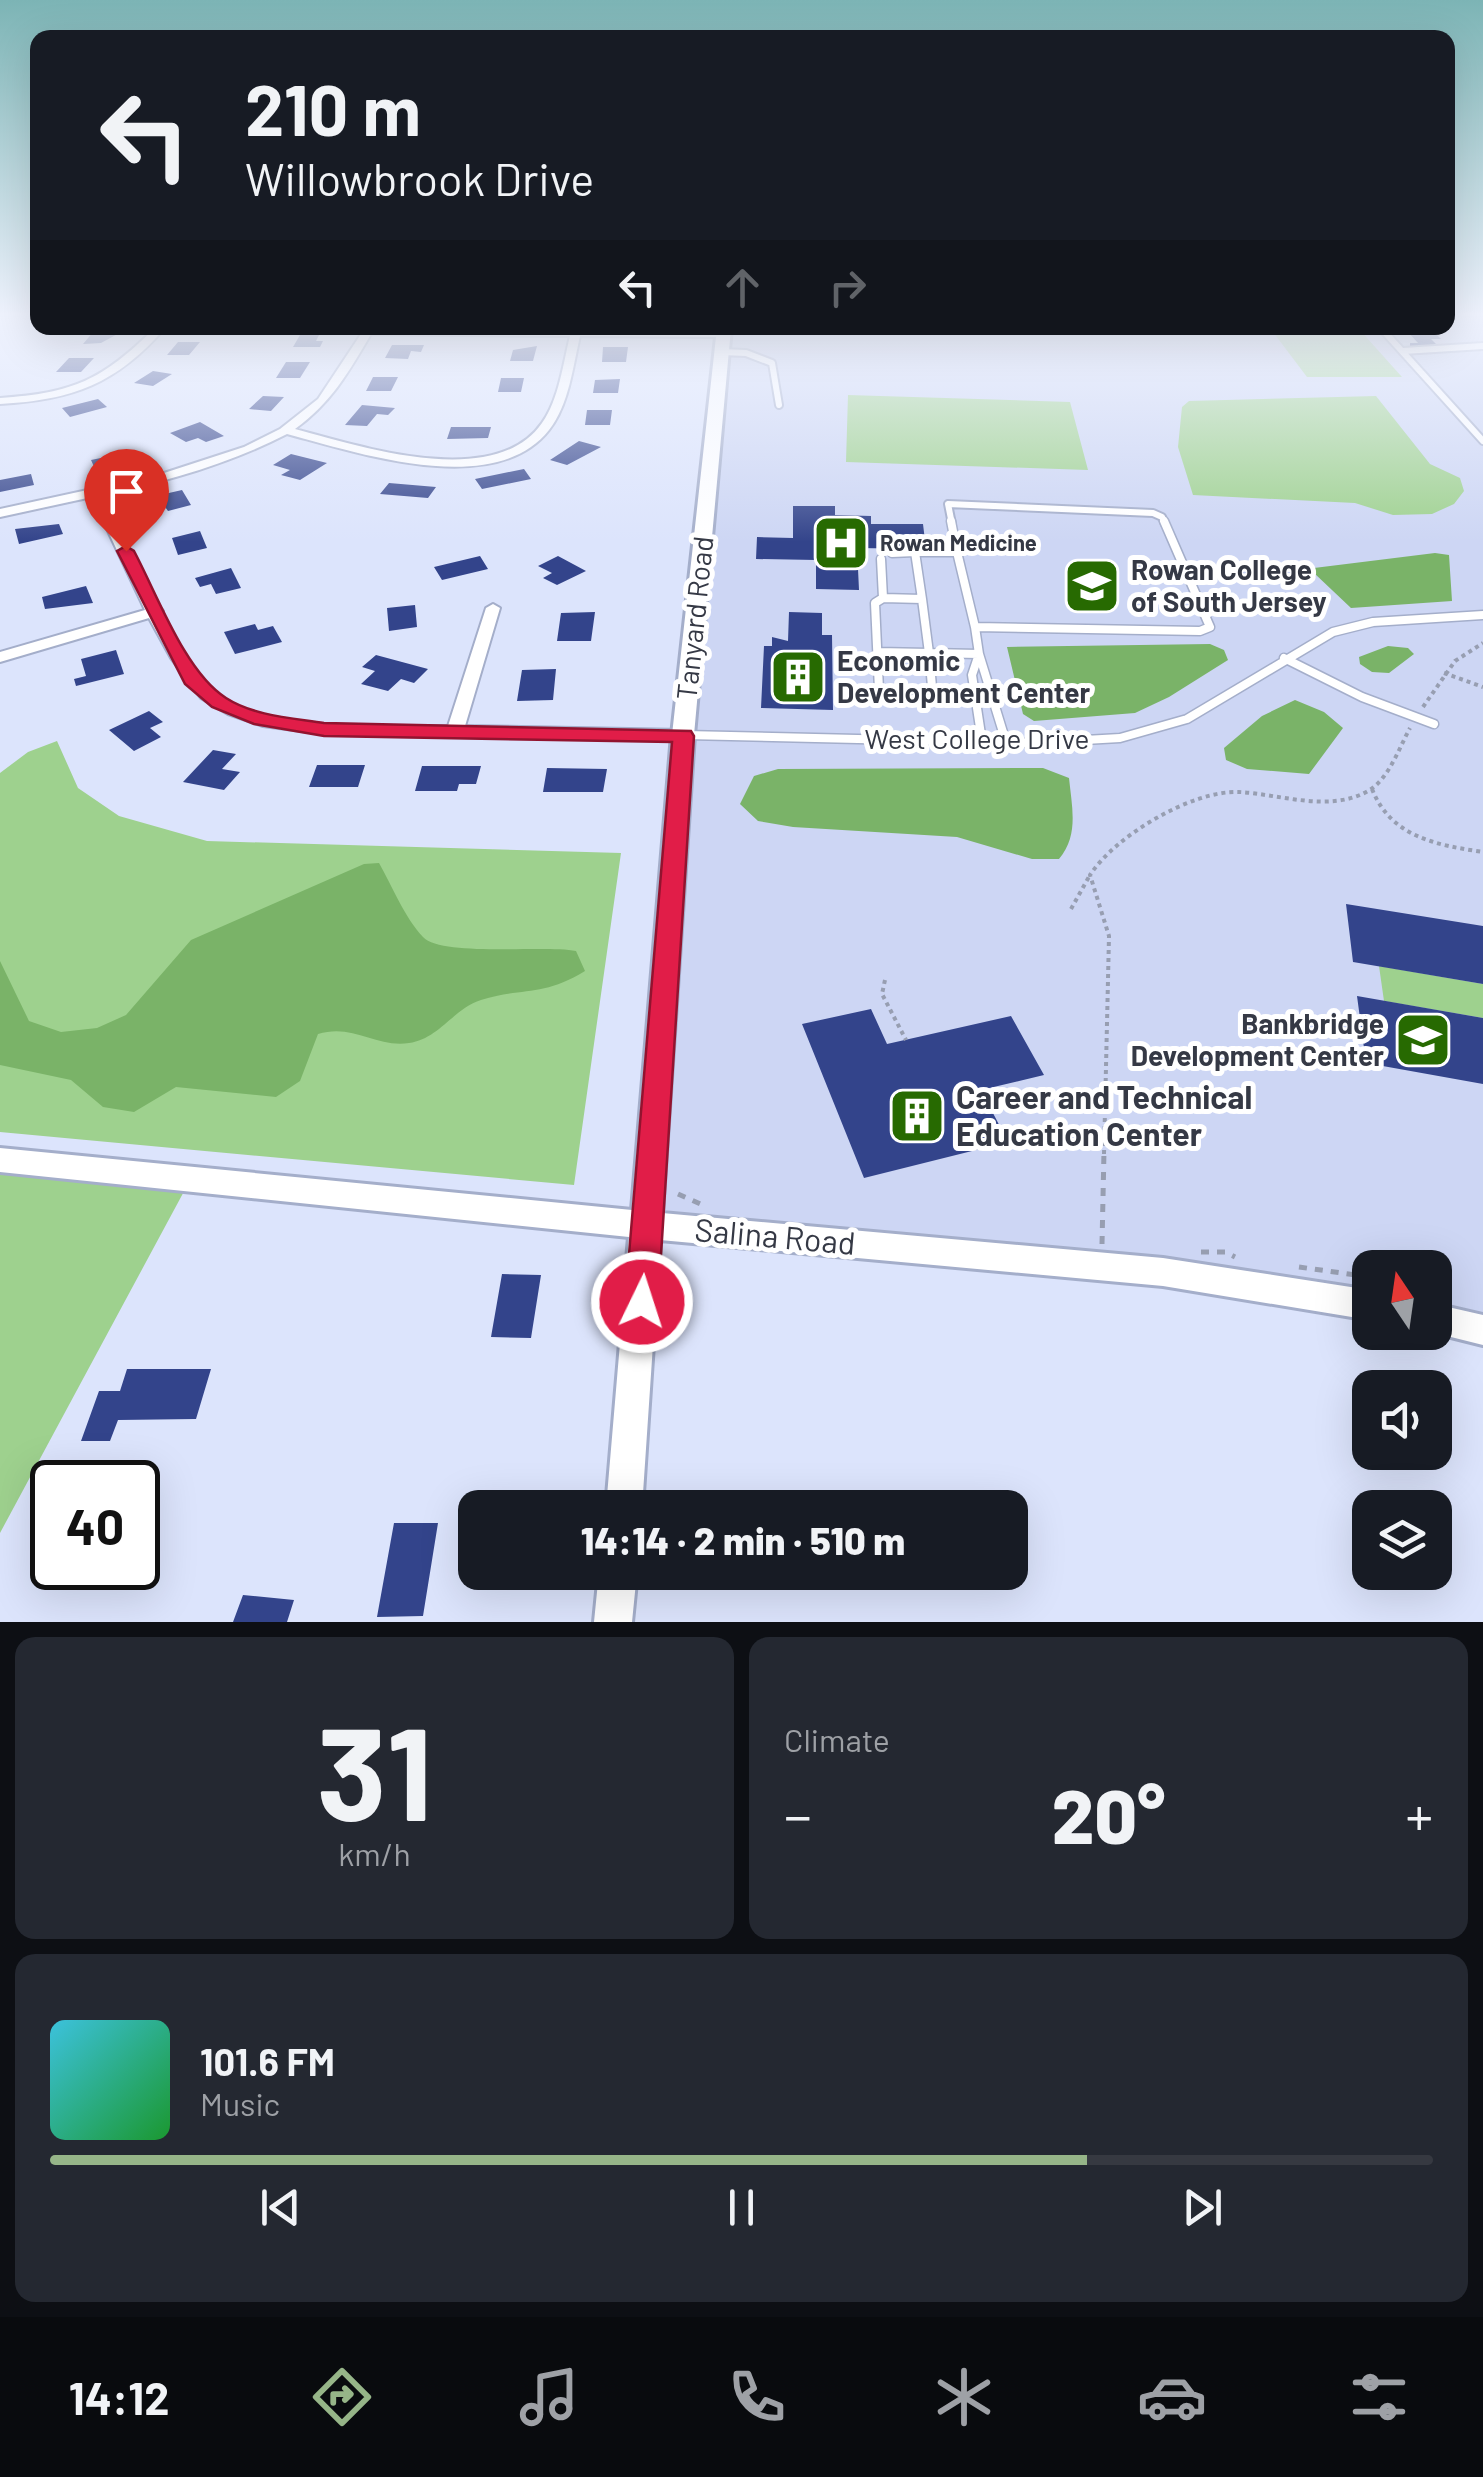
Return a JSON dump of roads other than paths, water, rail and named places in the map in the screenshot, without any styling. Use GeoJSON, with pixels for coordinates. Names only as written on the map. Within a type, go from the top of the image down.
{"type":"FeatureCollection","features":[{"type":"Feature","properties":{"kind":"street"},"geometry":{"type":"LineString","coordinates":[[0,401],[68,391]]}},
{"type":"Feature","properties":{"kind":"street"},"geometry":{"type":"LineString","coordinates":[[0,513],[221,458],[285,430],[329,391]]}},
{"type":"Feature","properties":{"kind":"street"},"geometry":{"type":"LineString","coordinates":[[285,430],[416,462],[460,462],[506,453],[533,440],[547,424],[558,391]]}},
{"type":"Feature","properties":{"kind":"street","name":"Tanyard Road"},"geometry":{"type":"LineString","coordinates":[[625,1490],[683,736],[718,391]]}},
{"type":"Feature","properties":{"kind":"street"},"geometry":{"type":"LineString","coordinates":[[95,491],[192,680],[210,697],[249,715],[306,728],[683,736]]}},
{"type":"Feature","properties":{"kind":"street"},"geometry":{"type":"LineString","coordinates":[[455,731],[493,608]]}},
{"type":"Feature","properties":{"kind":"street"},"geometry":{"type":"LineString","coordinates":[[0,657],[156,611]]}},
{"type":"Feature","properties":{"kind":"street","name":"Salina Road"},"geometry":{"type":"LineString","coordinates":[[0,1160],[646,1226],[1352,1290]]}},
{"type":"Feature","properties":{"kind":"street"},"geometry":{"type":"LineString","coordinates":[[1452,1323],[1483,1330]]}},
{"type":"Feature","properties":{"kind":"street"},"geometry":{"type":"LineString","coordinates":[[613,1622],[616,1590]]}},
{"type":"Feature","properties":{"kind":"lane"},"geometry":{"type":"LineString","coordinates":[[777,391],[779,405]]}},
{"type":"Feature","properties":{"kind":"lane"},"geometry":{"type":"LineString","coordinates":[[1437,391],[1483,441]]}},
{"type":"Feature","properties":{"kind":"lane"},"geometry":{"type":"LineString","coordinates":[[974,627],[1200,631],[1210,627],[1166,523],[1153,514],[948,504],[979,654],[1006,742]]}},
{"type":"Feature","properties":{"kind":"lane"},"geometry":{"type":"LineString","coordinates":[[915,552],[922,598],[929,653],[933,698],[894,700],[879,690],[875,603],[883,598],[922,598]]}},
{"type":"Feature","properties":{"kind":"lane"},"geometry":{"type":"LineString","coordinates":[[892,553],[957,552]]}},
{"type":"Feature","properties":{"kind":"lane"},"geometry":{"type":"LineString","coordinates":[[881,558],[883,598]]}},
{"type":"Feature","properties":{"kind":"lane","name":"West College Drive"},"geometry":{"type":"LineString","coordinates":[[683,736],[1090,741],[1164,728],[1204,711],[1314,640],[1353,626],[1483,615]]}},
{"type":"Feature","properties":{"kind":"lane"},"geometry":{"type":"LineString","coordinates":[[878,652],[979,654]]}},
{"type":"Feature","properties":{"kind":"lane"},"geometry":{"type":"LineString","coordinates":[[979,654],[972,675],[982,742]]}},
{"type":"Feature","properties":{"kind":"lane"},"geometry":{"type":"LineString","coordinates":[[1284,658],[1362,697],[1434,724]]}},
{"type":"Feature","properties":{"kind":"place","name":"Rowan Medicine"},"geometry":{"type":"Point","coordinates":[841,543]}},
{"type":"Feature","properties":{"kind":"place","name":"Rowan College of South Jersey"},"geometry":{"type":"Point","coordinates":[1092,586]}},
{"type":"Feature","properties":{"kind":"place","name":"Economic Development Center"},"geometry":{"type":"Point","coordinates":[798,677]}},
{"type":"Feature","properties":{"kind":"place","name":"Bankbridge Development Center"},"geometry":{"type":"Point","coordinates":[1423,1040]}},
{"type":"Feature","properties":{"kind":"place","name":"Career and Technical Education Center"},"geometry":{"type":"Point","coordinates":[917,1116]}}]}
